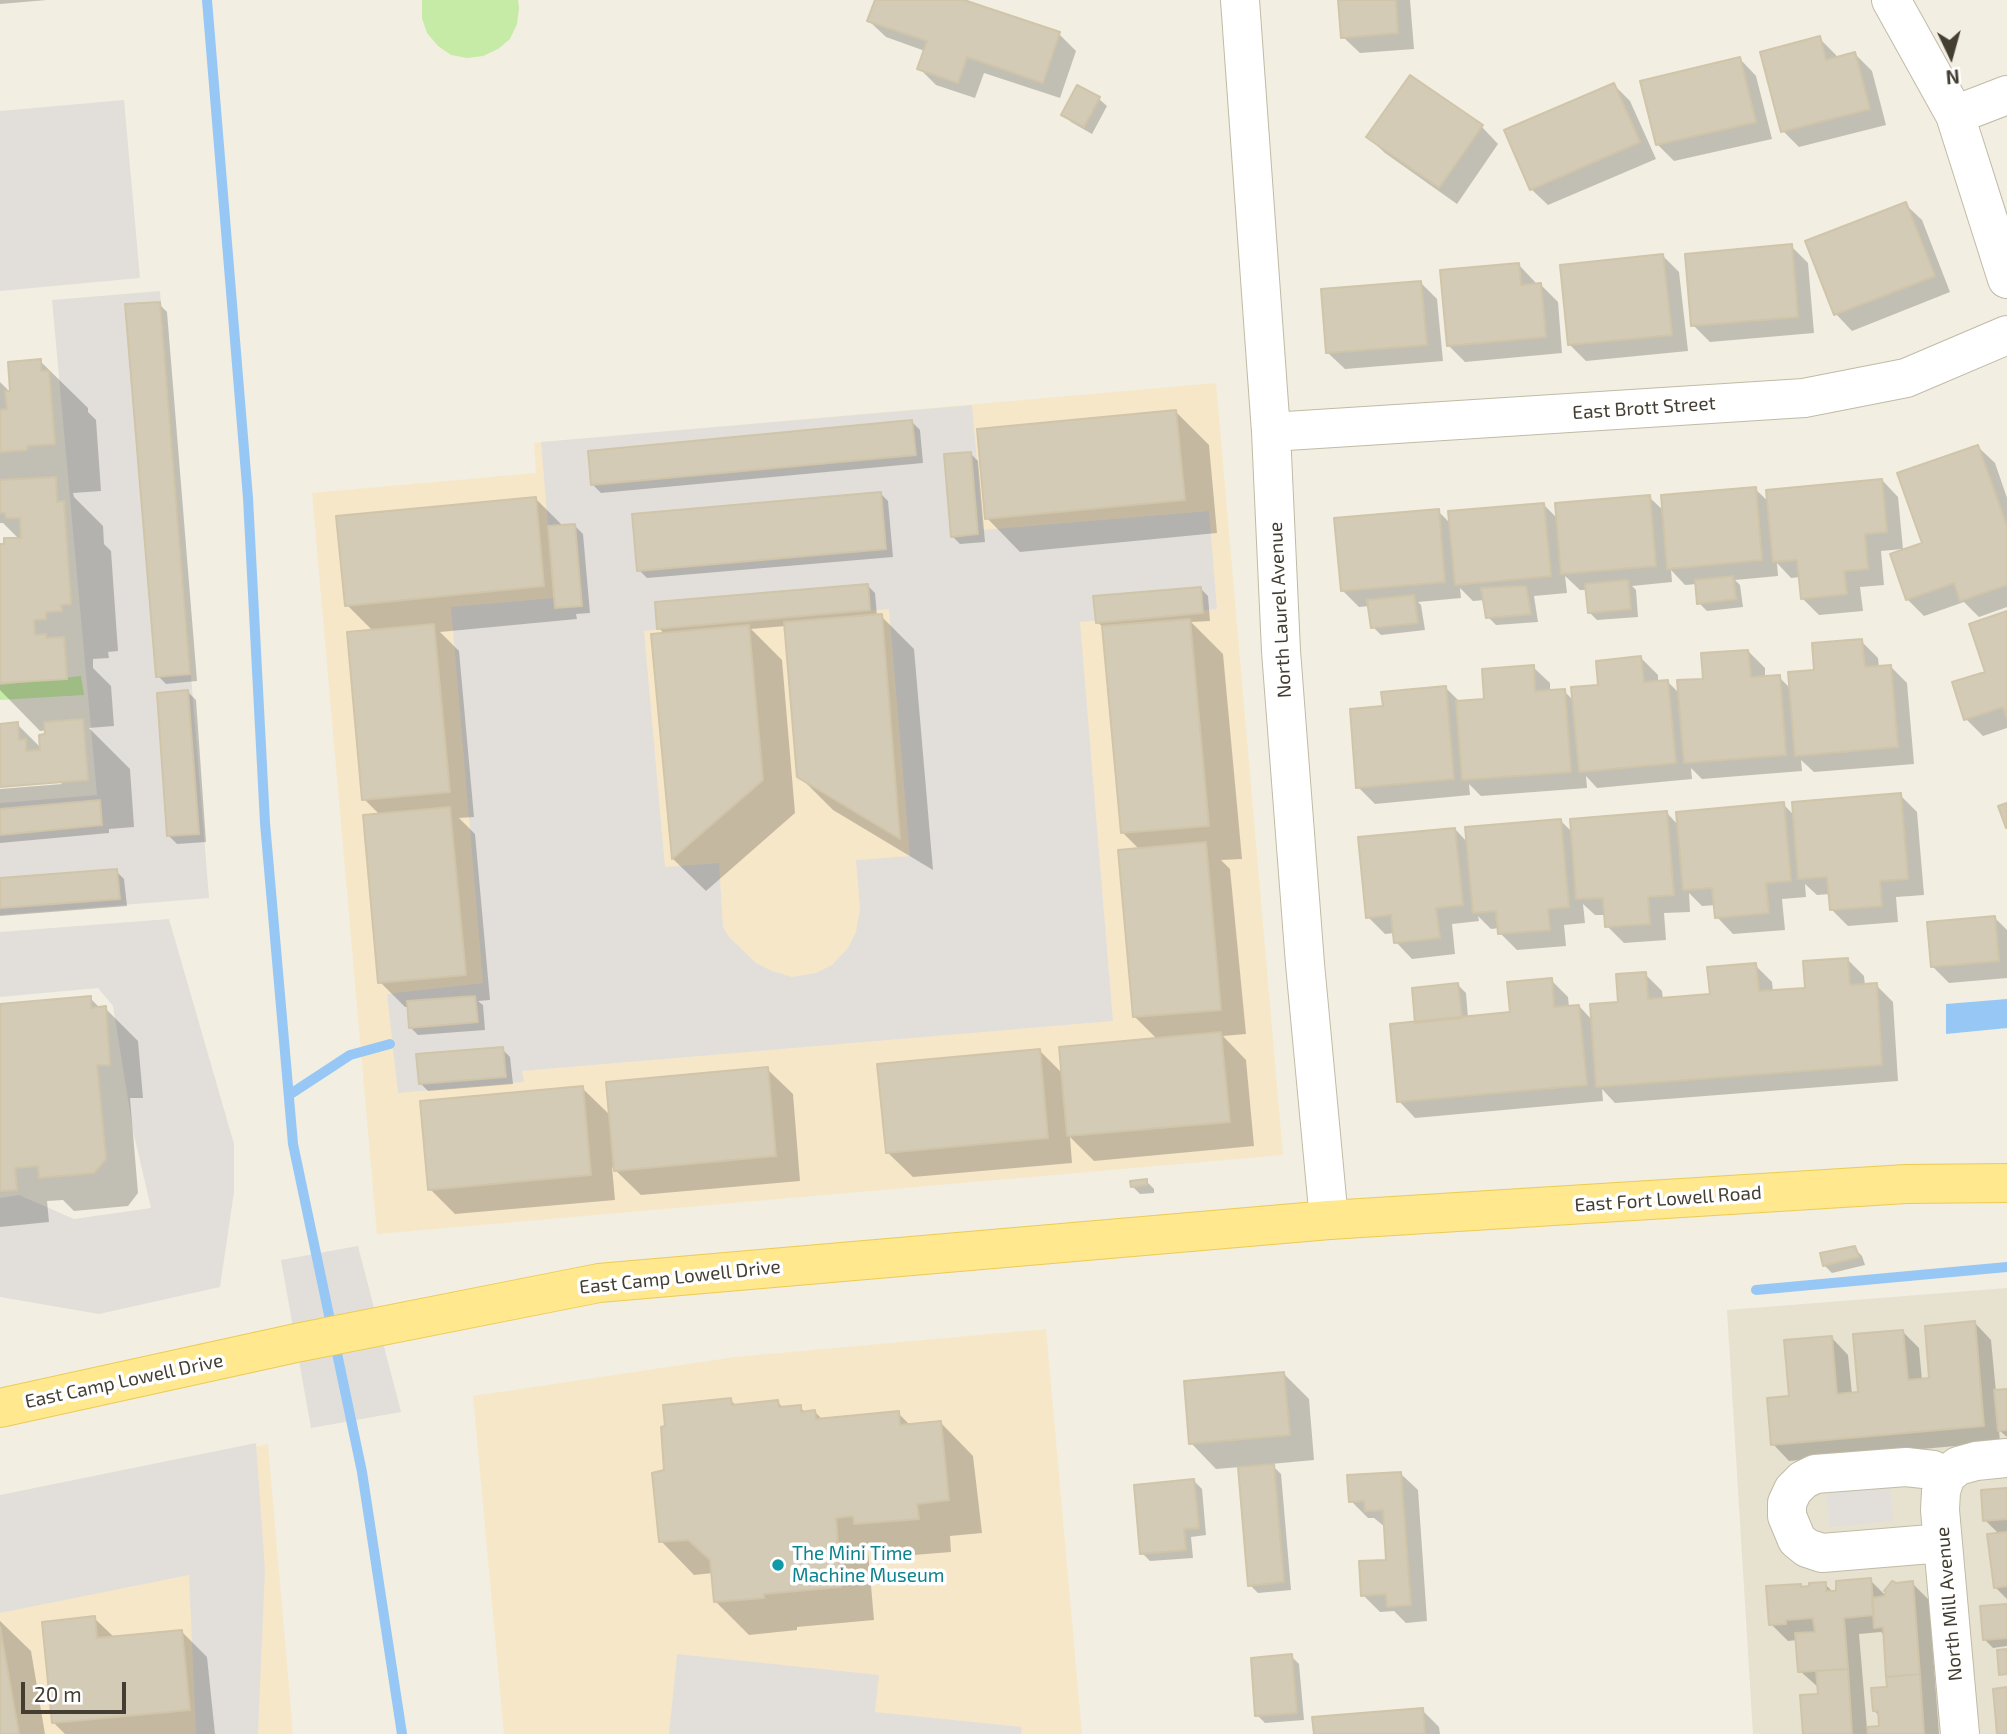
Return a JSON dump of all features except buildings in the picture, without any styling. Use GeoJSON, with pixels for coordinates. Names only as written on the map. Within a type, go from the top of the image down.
{"type":"FeatureCollection","features":[{"type":"Feature","properties":{"kind":"main road","name":"East Fort Lowell Road"},"geometry":{"type":"LineString","coordinates":[[1329,1220],[1906,1184],[2007,1183]]}},
{"type":"Feature","properties":{"kind":"main road","name":"East Camp Lowell Drive"},"geometry":{"type":"LineString","coordinates":[[0,1408],[296,1343],[599,1283],[1329,1220]]}},
{"type":"Feature","properties":{"kind":"street","name":"North Laurel Avenue"},"geometry":{"type":"LineString","coordinates":[[1240,0],[1271,432],[1280,651],[1304,964],[1329,1220]]}},
{"type":"Feature","properties":{"kind":"street"},"geometry":{"type":"LineString","coordinates":[[1891,0],[1955,115],[2007,279]]}},
{"type":"Feature","properties":{"kind":"street"},"geometry":{"type":"LineString","coordinates":[[1955,115],[2007,95]]}},
{"type":"Feature","properties":{"kind":"street","name":"East Brott Street"},"geometry":{"type":"LineString","coordinates":[[1271,432],[1804,398],[1906,379],[2007,335]]}},
{"type":"Feature","properties":{"kind":"street"},"geometry":{"type":"LineString","coordinates":[[1943,1544],[1822,1553],[1807,1548],[1797,1540],[1787,1516],[1787,1503],[1793,1490],[1803,1480],[1815,1474],[1906,1467],[1933,1470],[1946,1475],[1958,1466],[2007,1458]]}},
{"type":"Feature","properties":{"kind":"street","name":"North Mill Avenue"},"geometry":{"type":"LineString","coordinates":[[1946,1475],[1941,1491],[1943,1544],[1960,1734]]}},
{"type":"Feature","properties":{"kind":"shaded area"},"geometry":{"type":"Polygon","coordinates":[[[124,100],[140,278],[0,291],[0,111],[124,100]]]}},
{"type":"Feature","properties":{"kind":"shaded area"},"geometry":{"type":"Polygon","coordinates":[[[160,291],[209,898],[0,915],[0,803],[97,795],[52,300],[160,291]]]}},
{"type":"Feature","properties":{"kind":"shaded area"},"geometry":{"type":"Polygon","coordinates":[[[1216,383],[1283,1155],[377,1234],[312,493],[536,473],[534,443],[1216,383]]]}},
{"type":"Feature","properties":{"kind":"shaded area"},"geometry":{"type":"Polygon","coordinates":[[[972,405],[983,530],[1209,511],[1217,609],[1080,622],[1113,1021],[522,1071],[524,1082],[398,1093],[387,994],[483,983],[451,607],[554,598],[541,442],[972,405]],[[889,609],[644,631],[665,867],[719,863],[723,927],[729,937],[756,963],[792,977],[816,973],[832,965],[848,948],[856,932],[860,909],[856,860],[910,856],[889,609]]]}},
{"type":"Feature","properties":{"kind":"shaded area"},"geometry":{"type":"Polygon","coordinates":[[[169,919],[234,1144],[234,1192],[220,1287],[99,1314],[0,1297],[0,1198],[19,1195],[74,1219],[151,1208],[133,1131],[113,1006],[98,988],[0,997],[0,932],[169,919]]]}},
{"type":"Feature","properties":{"kind":"shaded area"},"geometry":{"type":"Polygon","coordinates":[[[358,1246],[401,1412],[311,1428],[281,1260],[358,1246]]]}},
{"type":"Feature","properties":{"kind":"shaded area"},"geometry":{"type":"Polygon","coordinates":[[[2007,1288],[2007,1734],[1753,1734],[1727,1310],[2007,1288]]]}},
{"type":"Feature","properties":{"kind":"shaded area","name":"The Mini Time Machine Museum"},"geometry":{"type":"Polygon","coordinates":[[[1046,1329],[1082,1734],[504,1734],[473,1396],[735,1357],[1046,1329]]]}},
{"type":"Feature","properties":{"kind":"shaded area"},"geometry":{"type":"Polygon","coordinates":[[[256,1443],[265,1570],[258,1734],[196,1734],[189,1575],[0,1613],[0,1495],[256,1443]]]}},
{"type":"Feature","properties":{"kind":"shaded area"},"geometry":{"type":"Polygon","coordinates":[[[268,1444],[293,1734],[0,1734],[0,1503],[268,1444]]]}},
{"type":"Feature","properties":{"kind":"shaded area"},"geometry":{"type":"Polygon","coordinates":[[[1890,1487],[1893,1521],[1830,1527],[1827,1493],[1890,1487]]]}},
{"type":"Feature","properties":{"kind":"shaded area"},"geometry":{"type":"Polygon","coordinates":[[[677,1654],[879,1675],[875,1712],[1022,1727],[1021,1734],[669,1734],[677,1654]]]}},
{"type":"Feature","properties":{"kind":"green space"},"geometry":{"type":"Polygon","coordinates":[[[422,0],[518,0],[517,24],[510,39],[498,49],[483,56],[467,58],[451,55],[438,46],[427,33],[422,18],[422,0]]]}},
{"type":"Feature","properties":{"kind":"green space"},"geometry":{"type":"Polygon","coordinates":[[[81,676],[84,695],[0,700],[0,685],[81,676]]]}},
{"type":"Feature","properties":{"kind":"water"},"geometry":{"type":"Polygon","coordinates":[[[2007,999],[2007,1028],[1946,1034],[1946,1004],[2007,999]]]}},
{"type":"Feature","properties":{"kind":"waterway"},"geometry":{"type":"LineString","coordinates":[[207,0],[248,498],[265,823],[293,1144],[362,1472],[402,1734]]}},
{"type":"Feature","properties":{"kind":"waterway"},"geometry":{"type":"LineString","coordinates":[[289,1095],[350,1055],[390,1044]]}},
{"type":"Feature","properties":{"kind":"waterway"},"geometry":{"type":"LineString","coordinates":[[1756,1290],[2007,1267]]}},
{"type":"Feature","properties":{"kind":"place","name":"The Mini Time Machine Museum"},"geometry":{"type":"Point","coordinates":[778,1565]}}]}
